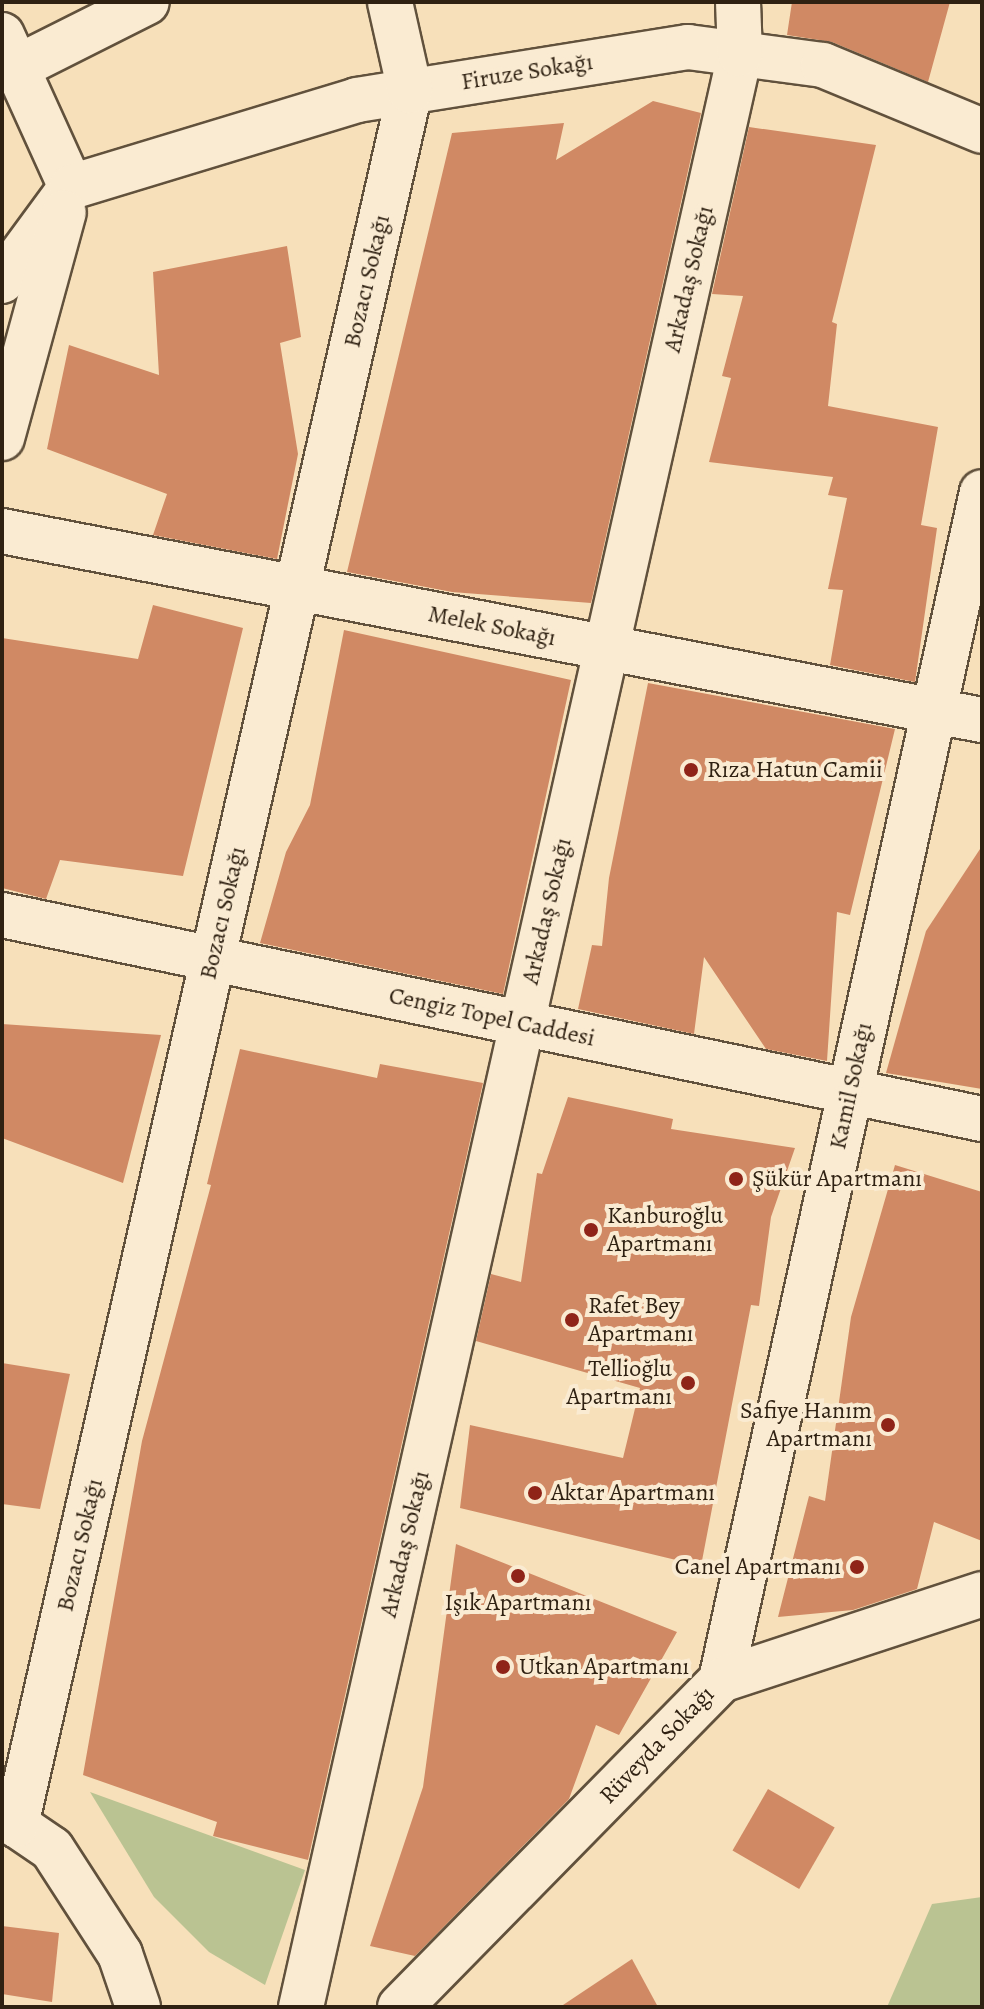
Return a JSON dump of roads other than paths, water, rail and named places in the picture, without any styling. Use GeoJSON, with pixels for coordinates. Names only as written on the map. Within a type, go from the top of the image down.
{"type":"FeatureCollection","features":[{"type":"Feature","properties":{"kind":"street"},"geometry":{"type":"LineString","coordinates":[[2,438],[71,187],[10,51],[147,2]]}},
{"type":"Feature","properties":{"kind":"street","name":"Bozacı Sokağı"},"geometry":{"type":"LineString","coordinates":[[9,1820],[213,959],[410,91],[390,2]]}},
{"type":"Feature","properties":{"kind":"street","name":"Arkadaş Sokağı"},"geometry":{"type":"LineString","coordinates":[[301,2007],[740,54],[738,2]]}},
{"type":"Feature","properties":{"kind":"street","name":"Firuze Sokağı"},"geometry":{"type":"LineString","coordinates":[[71,187],[357,100],[688,47],[823,65],[982,131]]}},
{"type":"Feature","properties":{"kind":"street"},"geometry":{"type":"LineString","coordinates":[[2,281],[71,187]]}},
{"type":"Feature","properties":{"kind":"street","name":"Kamil Sokağı"},"geometry":{"type":"LineString","coordinates":[[721,1680],[982,492]]}},
{"type":"Feature","properties":{"kind":"street","name":"Melek Sokağı"},"geometry":{"type":"LineString","coordinates":[[2,531],[982,720]]}},
{"type":"Feature","properties":{"kind":"street","name":"Cengiz Topel Caddesi"},"geometry":{"type":"LineString","coordinates":[[2,915],[982,1119]]}},
{"type":"Feature","properties":{"kind":"street","name":"Rüveyda Sokağı"},"geometry":{"type":"LineString","coordinates":[[400,2007],[721,1680],[982,1594]]}},
{"type":"Feature","properties":{"kind":"street"},"geometry":{"type":"LineString","coordinates":[[9,1820],[52,1849],[120,1954],[138,2007]]}},
{"type":"Feature","properties":{"kind":"place","name":"Rıza Hatun Camii"},"geometry":{"type":"Point","coordinates":[691,770]}},
{"type":"Feature","properties":{"kind":"place","name":"Şükür Apartmanı"},"geometry":{"type":"Point","coordinates":[736,1179]}},
{"type":"Feature","properties":{"kind":"place","name":"Kanburoğlu Apartmanı"},"geometry":{"type":"Point","coordinates":[591,1230]}},
{"type":"Feature","properties":{"kind":"place","name":"Rafet Bey Apartmanı"},"geometry":{"type":"Point","coordinates":[572,1320]}},
{"type":"Feature","properties":{"kind":"place","name":"Tellioğlu Apartmanı"},"geometry":{"type":"Point","coordinates":[688,1383]}},
{"type":"Feature","properties":{"kind":"place","name":"Safiye Hanım Apartmanı"},"geometry":{"type":"Point","coordinates":[888,1425]}},
{"type":"Feature","properties":{"kind":"place","name":"Aktar Apartmanı"},"geometry":{"type":"Point","coordinates":[535,1493]}},
{"type":"Feature","properties":{"kind":"place","name":"Canel Apartmanı"},"geometry":{"type":"Point","coordinates":[857,1567]}},
{"type":"Feature","properties":{"kind":"place","name":"Işık Apartmanı"},"geometry":{"type":"Point","coordinates":[518,1576]}},
{"type":"Feature","properties":{"kind":"place","name":"Utkan Apartmanı"},"geometry":{"type":"Point","coordinates":[503,1667]}}]}
